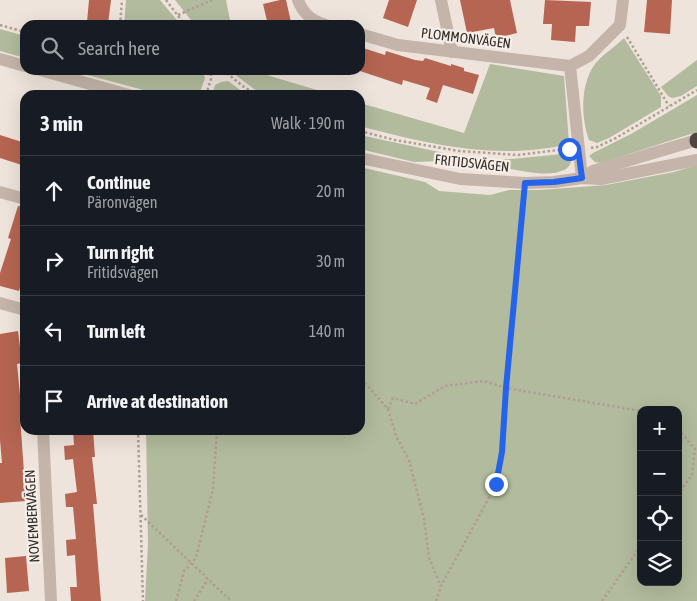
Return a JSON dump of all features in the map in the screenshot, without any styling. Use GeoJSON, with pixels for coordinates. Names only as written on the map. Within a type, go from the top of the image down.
{"type":"FeatureCollection","features":[{"type":"Feature","properties":{"kind":"street"},"geometry":{"type":"LineString","coordinates":[[298,0],[307,16],[312,20]]}},
{"type":"Feature","properties":{"kind":"street"},"geometry":{"type":"LineString","coordinates":[[441,0],[452,52]]}},
{"type":"Feature","properties":{"kind":"street"},"geometry":{"type":"LineString","coordinates":[[582,178],[570,66],[589,56],[620,25],[623,0]]}},
{"type":"Feature","properties":{"kind":"street","name":"PLOMMONVÄGEN"},"geometry":{"type":"LineString","coordinates":[[365,35],[398,45],[570,66]]}},
{"type":"Feature","properties":{"kind":"street"},"geometry":{"type":"LineString","coordinates":[[0,59],[20,65]]}},
{"type":"Feature","properties":{"kind":"street"},"geometry":{"type":"LineString","coordinates":[[58,75],[111,90]]}},
{"type":"Feature","properties":{"kind":"street","name":"FRITIDSVÄGEN"},"geometry":{"type":"LineString","coordinates":[[582,178],[593,171],[697,140]]}},
{"type":"Feature","properties":{"kind":"street","name":"FRITIDSVÄGEN"},"geometry":{"type":"LineString","coordinates":[[365,159],[460,179],[525,183],[554,182],[582,178],[601,179],[697,160]]}},
{"type":"Feature","properties":{"kind":"street"},"geometry":{"type":"LineString","coordinates":[[0,192],[20,198]]}},
{"type":"Feature","properties":{"kind":"street"},"geometry":{"type":"LineString","coordinates":[[0,303],[20,309]]}},
{"type":"Feature","properties":{"kind":"street","name":"NOVEMBERVÄGEN"},"geometry":{"type":"LineString","coordinates":[[43,435],[51,601]]}},
{"type":"Feature","properties":{"kind":"path"},"geometry":{"type":"LineString","coordinates":[[120,20],[122,0]]}},
{"type":"Feature","properties":{"kind":"path"},"geometry":{"type":"LineString","coordinates":[[166,0],[182,20]]}},
{"type":"Feature","properties":{"kind":"path"},"geometry":{"type":"LineString","coordinates":[[178,15],[212,0]]}},
{"type":"Feature","properties":{"kind":"path"},"geometry":{"type":"LineString","coordinates":[[0,25],[20,31]]}},
{"type":"Feature","properties":{"kind":"path"},"geometry":{"type":"LineString","coordinates":[[620,25],[669,106]]}},
{"type":"Feature","properties":{"kind":"path"},"geometry":{"type":"LineString","coordinates":[[208,90],[211,75]]}},
{"type":"Feature","properties":{"kind":"path"},"geometry":{"type":"LineString","coordinates":[[229,75],[249,90]]}},
{"type":"Feature","properties":{"kind":"path"},"geometry":{"type":"LineString","coordinates":[[365,132],[395,140],[459,151],[518,155],[597,147],[604,145],[697,90]]}},
{"type":"Feature","properties":{"kind":"path"},"geometry":{"type":"LineString","coordinates":[[436,601],[441,586],[496,484],[502,452],[525,183]]}},
{"type":"Feature","properties":{"kind":"path"},"geometry":{"type":"LineString","coordinates":[[388,409],[393,398],[415,404],[445,386],[484,381],[506,388],[637,410]]}},
{"type":"Feature","properties":{"kind":"path"},"geometry":{"type":"LineString","coordinates":[[365,384],[388,409],[396,436],[409,460],[424,519],[429,558],[441,586]]}},
{"type":"Feature","properties":{"kind":"path"},"geometry":{"type":"LineString","coordinates":[[682,433],[694,449],[692,475],[682,489]]}},
{"type":"Feature","properties":{"kind":"path"},"geometry":{"type":"LineString","coordinates":[[138,435],[144,601]]}},
{"type":"Feature","properties":{"kind":"path"},"geometry":{"type":"LineString","coordinates":[[176,601],[184,571],[196,558],[213,488],[217,435]]}},
{"type":"Feature","properties":{"kind":"path"},"geometry":{"type":"LineString","coordinates":[[141,515],[231,601]]}},
{"type":"Feature","properties":{"kind":"path"},"geometry":{"type":"LineString","coordinates":[[602,601],[637,552]]}},
{"type":"Feature","properties":{"kind":"path"},"geometry":{"type":"LineString","coordinates":[[194,601],[208,579]]}},
{"type":"Feature","properties":{"kind":"green space"},"geometry":{"type":"Polygon","coordinates":[[[126,0],[160,0],[177,20],[124,20],[126,0]]]}},
{"type":"Feature","properties":{"kind":"green space"},"geometry":{"type":"Polygon","coordinates":[[[175,0],[226,0],[230,20],[191,20],[175,0]]]}},
{"type":"Feature","properties":{"kind":"green space"},"geometry":{"type":"Polygon","coordinates":[[[0,29],[20,35],[20,57],[0,51],[0,29]]]}},
{"type":"Feature","properties":{"kind":"green space"},"geometry":{"type":"Polygon","coordinates":[[[624,38],[661,96],[661,107],[609,138],[597,143],[589,140],[586,131],[583,111],[584,91],[590,72],[595,64],[624,38]]]}},
{"type":"Feature","properties":{"kind":"green space"},"geometry":{"type":"Polygon","coordinates":[[[697,60],[697,86],[681,96],[672,98],[668,96],[661,87],[697,60]]]}},
{"type":"Feature","properties":{"kind":"green space"},"geometry":{"type":"Polygon","coordinates":[[[490,64],[564,76],[569,144],[543,149],[490,151],[411,139],[365,127],[365,104],[464,133],[490,64]]]}},
{"type":"Feature","properties":{"kind":"green space"},"geometry":{"type":"Polygon","coordinates":[[[88,75],[204,75],[205,78],[201,90],[143,90],[88,75]]]}},
{"type":"Feature","properties":{"kind":"green space"},"geometry":{"type":"Polygon","coordinates":[[[236,75],[266,75],[317,90],[256,90],[236,75]]]}},
{"type":"Feature","properties":{"kind":"green space"},"geometry":{"type":"Polygon","coordinates":[[[228,81],[240,90],[214,90],[215,85],[228,81]]]}},
{"type":"Feature","properties":{"kind":"green space"},"geometry":{"type":"Polygon","coordinates":[[[697,95],[697,132],[601,163],[595,162],[589,156],[631,134],[697,95]]]}},
{"type":"Feature","properties":{"kind":"green space"},"geometry":{"type":"Polygon","coordinates":[[[365,136],[444,153],[443,161],[414,162],[365,150],[365,136]]]}},
{"type":"Feature","properties":{"kind":"green space"},"geometry":{"type":"Polygon","coordinates":[[[572,153],[570,165],[564,170],[557,172],[538,173],[492,165],[494,159],[572,153]]]}},
{"type":"Feature","properties":{"kind":"green space"},"geometry":{"type":"Polygon","coordinates":[[[697,165],[697,601],[145,601],[148,543],[146,435],[365,435],[365,168],[425,182],[439,191],[490,195],[509,190],[540,190],[606,185],[674,172],[697,165]]]}},
{"type":"Feature","properties":{"kind":"building"},"geometry":{"type":"Polygon","coordinates":[[[89,0],[111,0],[108,20],[87,20],[89,0]]]}},
{"type":"Feature","properties":{"kind":"building"},"geometry":{"type":"Polygon","coordinates":[[[286,0],[291,20],[267,20],[263,4],[286,0]]]}},
{"type":"Feature","properties":{"kind":"building"},"geometry":{"type":"Polygon","coordinates":[[[389,0],[417,0],[408,27],[383,18],[389,0]]]}},
{"type":"Feature","properties":{"kind":"building"},"geometry":{"type":"Polygon","coordinates":[[[460,0],[510,0],[517,33],[496,38],[494,28],[467,33],[460,0]]]}},
{"type":"Feature","properties":{"kind":"building"},"geometry":{"type":"Polygon","coordinates":[[[545,0],[591,2],[589,26],[576,26],[575,42],[551,40],[552,24],[543,24],[545,0]]]}},
{"type":"Feature","properties":{"kind":"building"},"geometry":{"type":"Polygon","coordinates":[[[647,0],[672,0],[670,34],[644,32],[647,0]]]}},
{"type":"Feature","properties":{"kind":"building"},"geometry":{"type":"Polygon","coordinates":[[[365,49],[385,55],[386,51],[415,60],[423,61],[425,58],[451,66],[451,64],[464,68],[464,71],[479,75],[473,94],[443,85],[437,103],[426,99],[430,88],[403,80],[402,85],[365,73],[365,49]]]}},
{"type":"Feature","properties":{"kind":"building"},"geometry":{"type":"Polygon","coordinates":[[[0,135],[20,141],[20,164],[0,158],[0,135]]]}},
{"type":"Feature","properties":{"kind":"building"},"geometry":{"type":"Polygon","coordinates":[[[18,206],[20,206],[19,291],[0,286],[0,273],[11,239],[8,238],[18,206]]]}},
{"type":"Feature","properties":{"kind":"building"},"geometry":{"type":"Polygon","coordinates":[[[18,331],[20,347],[20,363],[17,364],[20,395],[20,435],[26,501],[0,503],[0,463],[2,463],[0,440],[0,334],[18,331]]]}},
{"type":"Feature","properties":{"kind":"building"},"geometry":{"type":"Polygon","coordinates":[[[73,435],[93,435],[95,457],[92,457],[97,504],[93,504],[101,601],[71,601],[70,587],[77,587],[75,555],[67,556],[66,540],[76,539],[73,507],[66,507],[65,494],[77,492],[73,459],[65,460],[64,446],[74,445],[73,435]]]}},
{"type":"Feature","properties":{"kind":"building"},"geometry":{"type":"Polygon","coordinates":[[[26,556],[29,591],[7,593],[5,558],[26,556]]]}},
{"type":"Feature","properties":{"kind":"route"},"geometry":{"type":"LineString","coordinates":[[496,484],[502,452],[525,183],[554,182],[582,178],[578,148],[569,149]]}}]}
